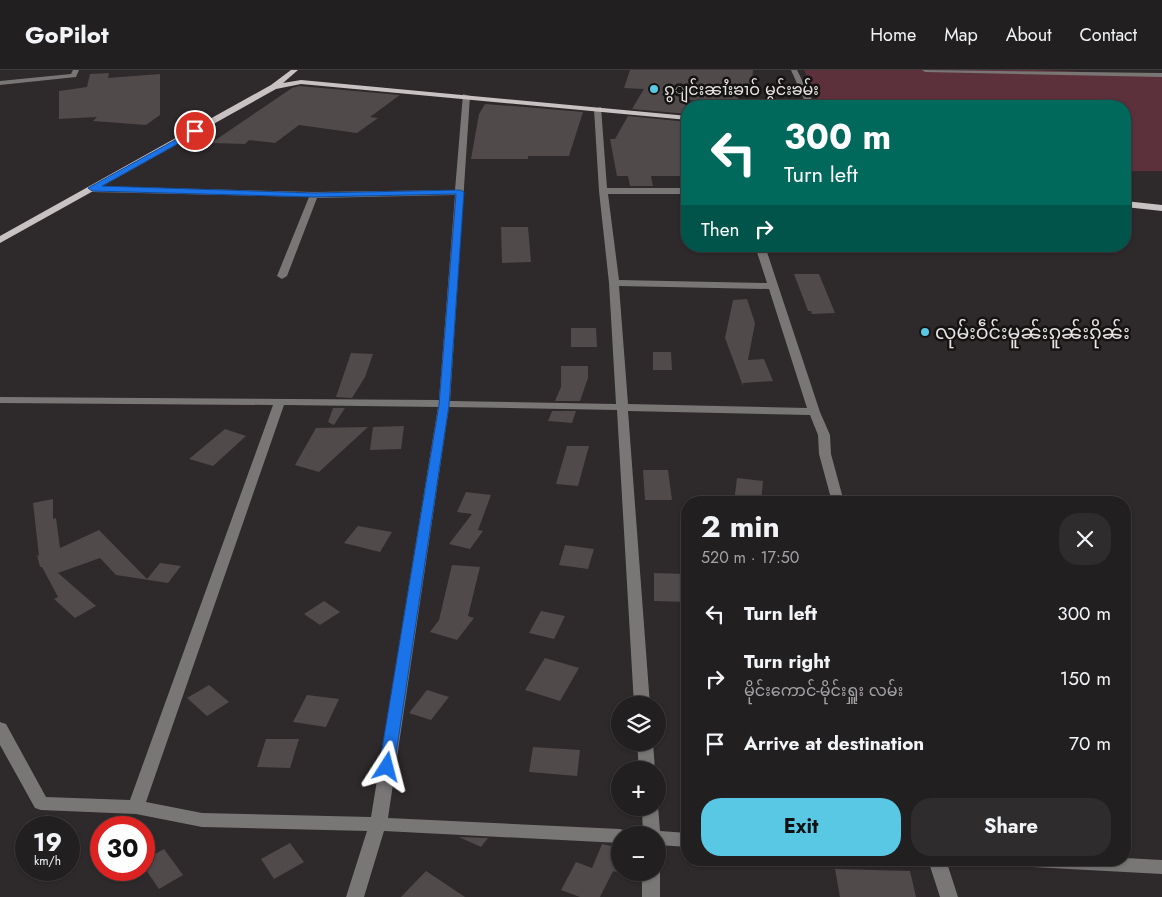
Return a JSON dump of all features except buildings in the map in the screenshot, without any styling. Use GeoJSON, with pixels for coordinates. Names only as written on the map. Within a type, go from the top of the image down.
{"type":"FeatureCollection","features":[{"type":"Feature","properties":{"kind":"main road"},"geometry":{"type":"LineString","coordinates":[[0,240],[274,87],[292,72],[301,82]]}},
{"type":"Feature","properties":{"kind":"main road"},"geometry":{"type":"LineString","coordinates":[[274,87],[301,82],[681,117]]}},
{"type":"Feature","properties":{"kind":"main road"},"geometry":{"type":"LineString","coordinates":[[1131,205],[1162,208]]}},
{"type":"Feature","properties":{"kind":"street"},"geometry":{"type":"LineString","coordinates":[[0,83],[74,76],[76,70]]}},
{"type":"Feature","properties":{"kind":"street"},"geometry":{"type":"LineString","coordinates":[[794,70],[808,100]]}},
{"type":"Feature","properties":{"kind":"street"},"geometry":{"type":"LineString","coordinates":[[925,70],[1162,75]]}},
{"type":"Feature","properties":{"kind":"street"},"geometry":{"type":"LineString","coordinates":[[355,897],[378,824],[444,405],[466,96]]}},
{"type":"Feature","properties":{"kind":"street"},"geometry":{"type":"LineString","coordinates":[[598,109],[603,190],[614,283],[641,696]]}},
{"type":"Feature","properties":{"kind":"street"},"geometry":{"type":"LineString","coordinates":[[92,188],[314,195],[460,192]]}},
{"type":"Feature","properties":{"kind":"street"},"geometry":{"type":"LineString","coordinates":[[603,190],[681,191]]}},
{"type":"Feature","properties":{"kind":"street"},"geometry":{"type":"LineString","coordinates":[[282,276],[314,195]]}},
{"type":"Feature","properties":{"kind":"street"},"geometry":{"type":"LineString","coordinates":[[762,252],[814,412],[824,435],[824,454],[836,496]]}},
{"type":"Feature","properties":{"kind":"street"},"geometry":{"type":"LineString","coordinates":[[614,283],[773,286]]}},
{"type":"Feature","properties":{"kind":"street"},"geometry":{"type":"LineString","coordinates":[[0,400],[280,401],[814,412]]}},
{"type":"Feature","properties":{"kind":"street"},"geometry":{"type":"LineString","coordinates":[[136,807],[280,401]]}},
{"type":"Feature","properties":{"kind":"street"},"geometry":{"type":"LineString","coordinates":[[0,728],[1,733],[41,803],[136,807],[202,820],[378,824],[611,836]]}},
{"type":"Feature","properties":{"kind":"street"},"geometry":{"type":"LineString","coordinates":[[666,839],[681,840]]}},
{"type":"Feature","properties":{"kind":"street"},"geometry":{"type":"LineString","coordinates":[[1131,865],[1162,867]]}},
{"type":"Feature","properties":{"kind":"street"},"geometry":{"type":"LineString","coordinates":[[939,866],[949,897]]}},
{"type":"Feature","properties":{"kind":"street"},"geometry":{"type":"LineString","coordinates":[[651,881],[651,897]]}},
{"type":"Feature","properties":{"kind":"shaded area"},"geometry":{"type":"Polygon","coordinates":[[[804,70],[1037,70],[1162,75],[1162,171],[1131,171],[1131,100],[818,100],[804,70]]]}},
{"type":"Feature","properties":{"kind":"place","name":"ၵွျင်းၼၢႆးၶၢဝ် မွင်းၶမ်း"},"geometry":{"type":"Point","coordinates":[654,89]}},
{"type":"Feature","properties":{"kind":"place","name":"လုမ်းဝဵင်းမူၼ်းၵူၼ်းၵိုၼ်း"},"geometry":{"type":"Point","coordinates":[925,332]}},
{"type":"Feature","properties":{"kind":"route"},"geometry":{"type":"LineString","coordinates":[[195,131],[92,188],[314,195],[460,192],[444,405],[387,767]]}}]}
